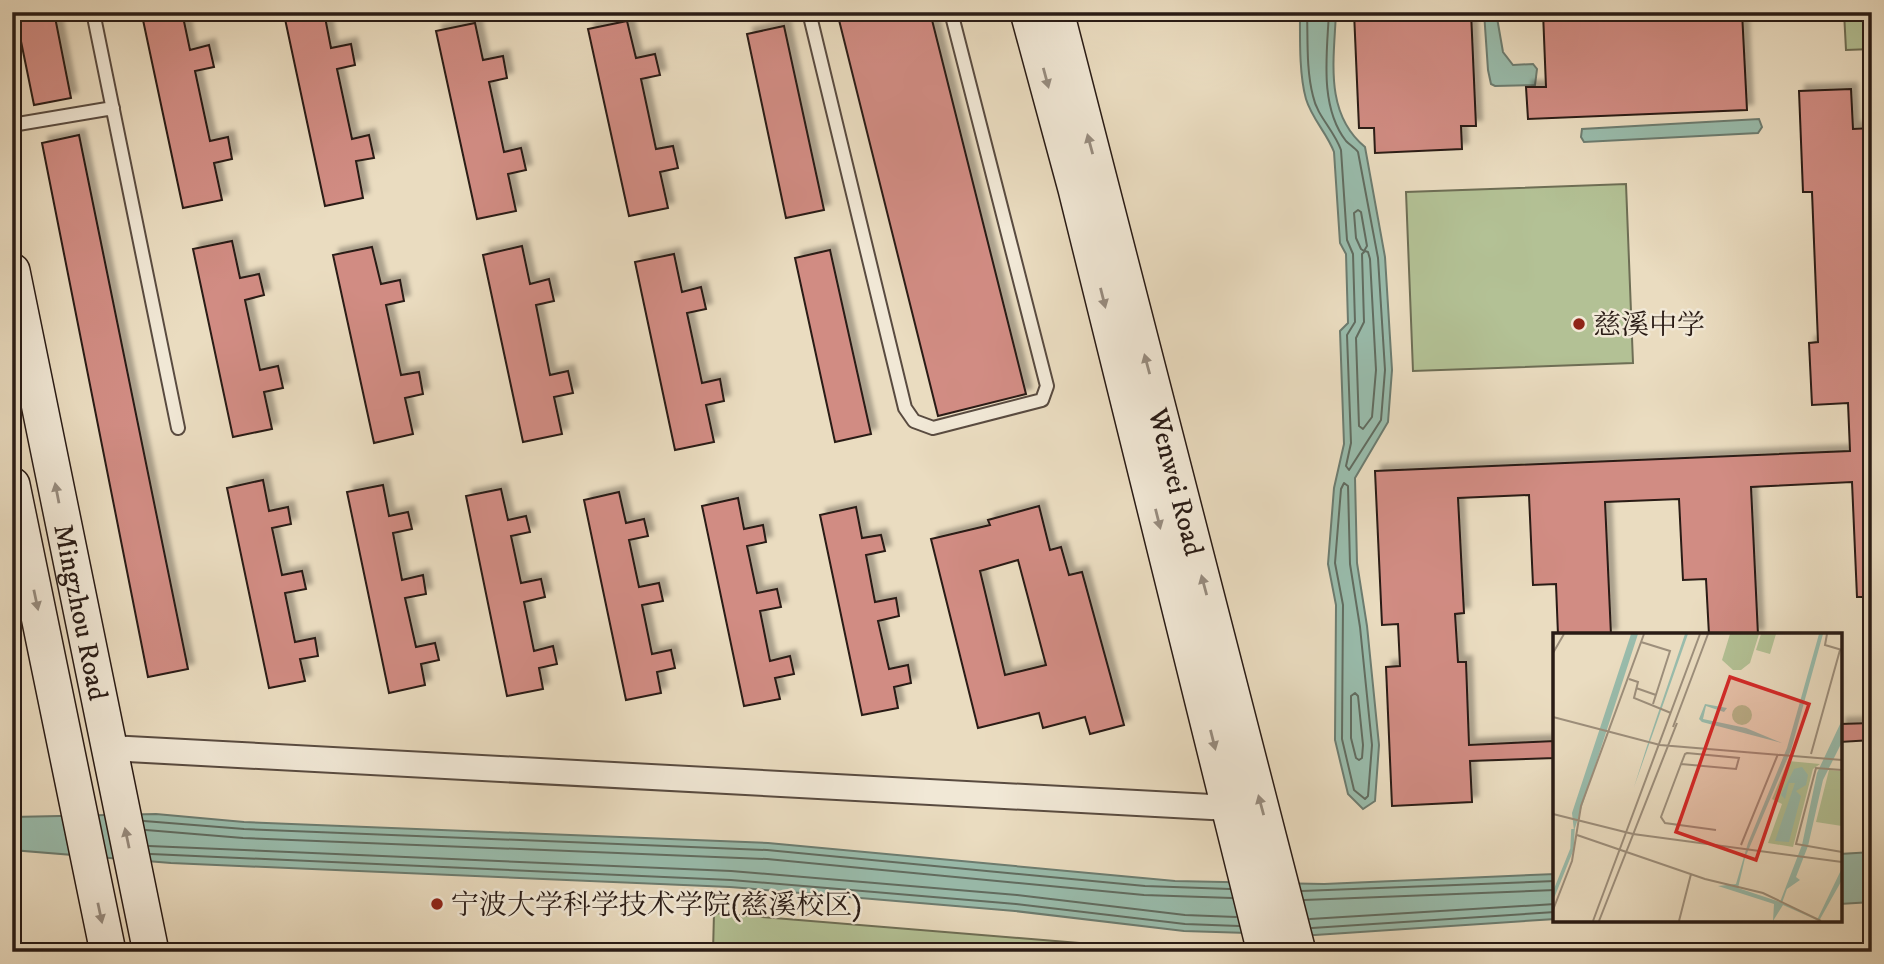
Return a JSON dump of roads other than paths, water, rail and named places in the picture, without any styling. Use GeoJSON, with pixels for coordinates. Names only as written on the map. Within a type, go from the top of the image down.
{"type":"FeatureCollection","features":[{"type":"Feature","properties":{"kind":"main road","name":"Wenwei Road"},"geometry":{"type":"LineString","coordinates":[[1028,12],[1076,189],[1230,808],[1298,952]]}},
{"type":"Feature","properties":{"kind":"main road","name":"Wenwei Road"},"geometry":{"type":"LineString","coordinates":[[1056,12],[1265,882],[1265,952]]}},
{"type":"Feature","properties":{"kind":"main road","name":"Mingzhou Road"},"geometry":{"type":"LineString","coordinates":[[12,271],[151,952]]}},
{"type":"Feature","properties":{"kind":"main road","name":"Mingzhou Road"},"geometry":{"type":"LineString","coordinates":[[12,485],[108,952]]}},
{"type":"Feature","properties":{"kind":"street"},"geometry":{"type":"LineString","coordinates":[[109,748],[1230,808]]}},
{"type":"Feature","properties":{"kind":"lane"},"geometry":{"type":"LineString","coordinates":[[93,12],[178,428]]}},
{"type":"Feature","properties":{"kind":"lane"},"geometry":{"type":"LineString","coordinates":[[809,12],[905,408],[914,422],[933,428],[1041,400],[1047,386],[951,12]]}},
{"type":"Feature","properties":{"kind":"lane"},"geometry":{"type":"LineString","coordinates":[[12,125],[113,108]]}},
{"type":"Feature","properties":{"kind":"water"},"geometry":{"type":"Polygon","coordinates":[[[1300,12],[1336,12],[1333,67],[1337,102],[1352,133],[1365,147],[1385,257],[1392,370],[1388,422],[1355,478],[1357,563],[1367,626],[1379,745],[1375,801],[1363,809],[1348,794],[1335,740],[1336,605],[1328,564],[1334,488],[1344,444],[1340,331],[1348,323],[1346,254],[1340,243],[1334,152],[1309,106],[1302,79],[1300,12]]]}},
{"type":"Feature","properties":{"kind":"water"},"geometry":{"type":"Polygon","coordinates":[[[1484,12],[1496,12],[1503,52],[1513,65],[1533,64],[1537,69],[1535,85],[1491,84],[1484,12]]]}},
{"type":"Feature","properties":{"kind":"water"},"geometry":{"type":"Polygon","coordinates":[[[1759,119],[1762,127],[1758,133],[1584,142],[1581,137],[1582,129],[1759,119]]]}},
{"type":"Feature","properties":{"kind":"water"},"geometry":{"type":"Polygon","coordinates":[[[156,814],[244,822],[768,843],[1175,881],[1324,884],[1553,874],[1553,919],[1315,935],[1184,931],[1015,911],[730,887],[171,863],[12,850],[12,817],[156,814]]]}},
{"type":"Feature","properties":{"kind":"water"},"geometry":{"type":"Polygon","coordinates":[[[1872,852],[1872,902],[1842,904],[1842,854],[1872,852]]]}},
{"type":"Feature","properties":{"kind":"place","name":"慈溪中学"},"geometry":{"type":"Point","coordinates":[1579,324]}},
{"type":"Feature","properties":{"kind":"place","name":"宁波大学科学技术学院(慈溪校区)"},"geometry":{"type":"Point","coordinates":[437,904]}}]}
